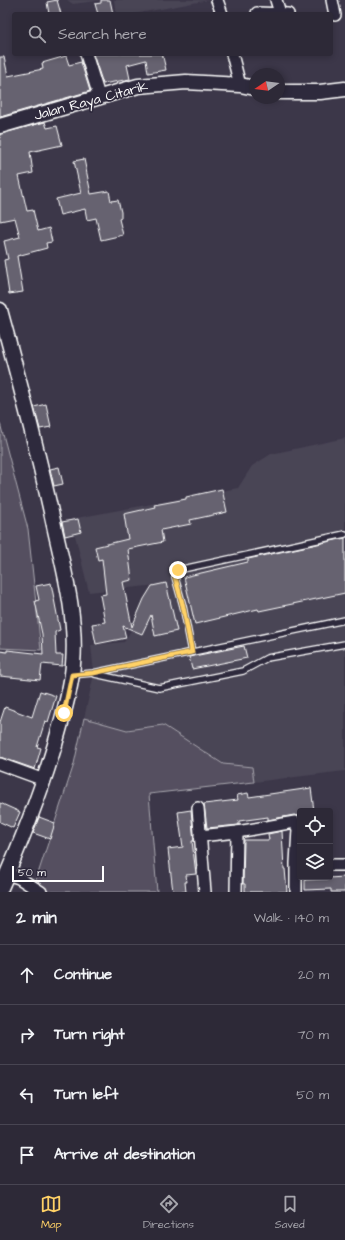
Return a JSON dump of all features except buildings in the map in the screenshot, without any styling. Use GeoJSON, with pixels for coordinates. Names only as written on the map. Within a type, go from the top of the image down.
{"type":"FeatureCollection","features":[{"type":"Feature","properties":{"kind":"street"},"geometry":{"type":"LineString","coordinates":[[217,0],[221,12]]}},
{"type":"Feature","properties":{"kind":"street"},"geometry":{"type":"LineString","coordinates":[[276,0],[283,12]]}},
{"type":"Feature","properties":{"kind":"street"},"geometry":{"type":"LineString","coordinates":[[332,0],[337,15]]}},
{"type":"Feature","properties":{"kind":"street"},"geometry":{"type":"LineString","coordinates":[[87,56],[99,96]]}},
{"type":"Feature","properties":{"kind":"street"},"geometry":{"type":"LineString","coordinates":[[233,56],[240,85]]}},
{"type":"Feature","properties":{"kind":"street","name":"Jalan Raya Citarik"},"geometry":{"type":"LineString","coordinates":[[0,126],[42,115],[99,96],[138,86],[186,82],[249,87]]}},
{"type":"Feature","properties":{"kind":"street"},"geometry":{"type":"LineString","coordinates":[[285,92],[320,92],[345,89]]}},
{"type":"Feature","properties":{"kind":"street"},"geometry":{"type":"LineString","coordinates":[[0,310],[46,491],[68,586],[74,624],[74,663],[58,735],[44,780],[0,890]]}},
{"type":"Feature","properties":{"kind":"street"},"geometry":{"type":"LineString","coordinates":[[0,764],[44,780]]}},
{"type":"Feature","properties":{"kind":"street"},"geometry":{"type":"LineString","coordinates":[[198,808],[204,892]]}},
{"type":"Feature","properties":{"kind":"street"},"geometry":{"type":"LineString","coordinates":[[200,836],[237,832],[295,822],[298,828],[298,844]]}},
{"type":"Feature","properties":{"kind":"street"},"geometry":{"type":"LineString","coordinates":[[236,892],[237,832]]}},
{"type":"Feature","properties":{"kind":"street"},"geometry":{"type":"LineString","coordinates":[[333,865],[345,865]]}},
{"type":"Feature","properties":{"kind":"street"},"geometry":{"type":"LineString","coordinates":[[7,874],[19,878],[41,892]]}},
{"type":"Feature","properties":{"kind":"street"},"geometry":{"type":"LineString","coordinates":[[296,892],[297,878]]}},
{"type":"Feature","properties":{"kind":"lane"},"geometry":{"type":"LineString","coordinates":[[192,652],[183,606],[175,577],[178,570],[345,534]]}},
{"type":"Feature","properties":{"kind":"lane"},"geometry":{"type":"LineString","coordinates":[[72,675],[93,673],[345,620]]}},
{"type":"Feature","properties":{"kind":"lane"},"geometry":{"type":"LineString","coordinates":[[93,673],[159,688],[243,671],[267,658],[345,644]]}},
{"type":"Feature","properties":{"kind":"shaded area"},"geometry":{"type":"Polygon","coordinates":[[[67,0],[104,0],[73,4],[67,0]]]}},
{"type":"Feature","properties":{"kind":"shaded area"},"geometry":{"type":"Polygon","coordinates":[[[114,0],[209,0],[145,12],[116,12],[114,0]]]}},
{"type":"Feature","properties":{"kind":"shaded area"},"geometry":{"type":"Polygon","coordinates":[[[0,423],[28,529],[41,650],[0,648],[0,423]]]}},
{"type":"Feature","properties":{"kind":"shaded area"},"geometry":{"type":"Polygon","coordinates":[[[345,438],[345,771],[254,782],[252,767],[224,764],[163,725],[127,730],[84,718],[94,674],[91,645],[124,642],[158,585],[89,592],[71,519],[238,488],[252,466],[271,454],[345,438]]]}},
{"type":"Feature","properties":{"kind":"shaded area"},"geometry":{"type":"Polygon","coordinates":[[[84,718],[127,730],[163,725],[223,764],[252,767],[254,782],[149,794],[157,892],[32,892],[74,764],[84,718]]]}},
{"type":"Feature","properties":{"kind":"route"},"geometry":{"type":"LineString","coordinates":[[64,713],[72,675],[93,673],[192,652],[183,606],[176,584],[175,574],[178,570]]}}]}
